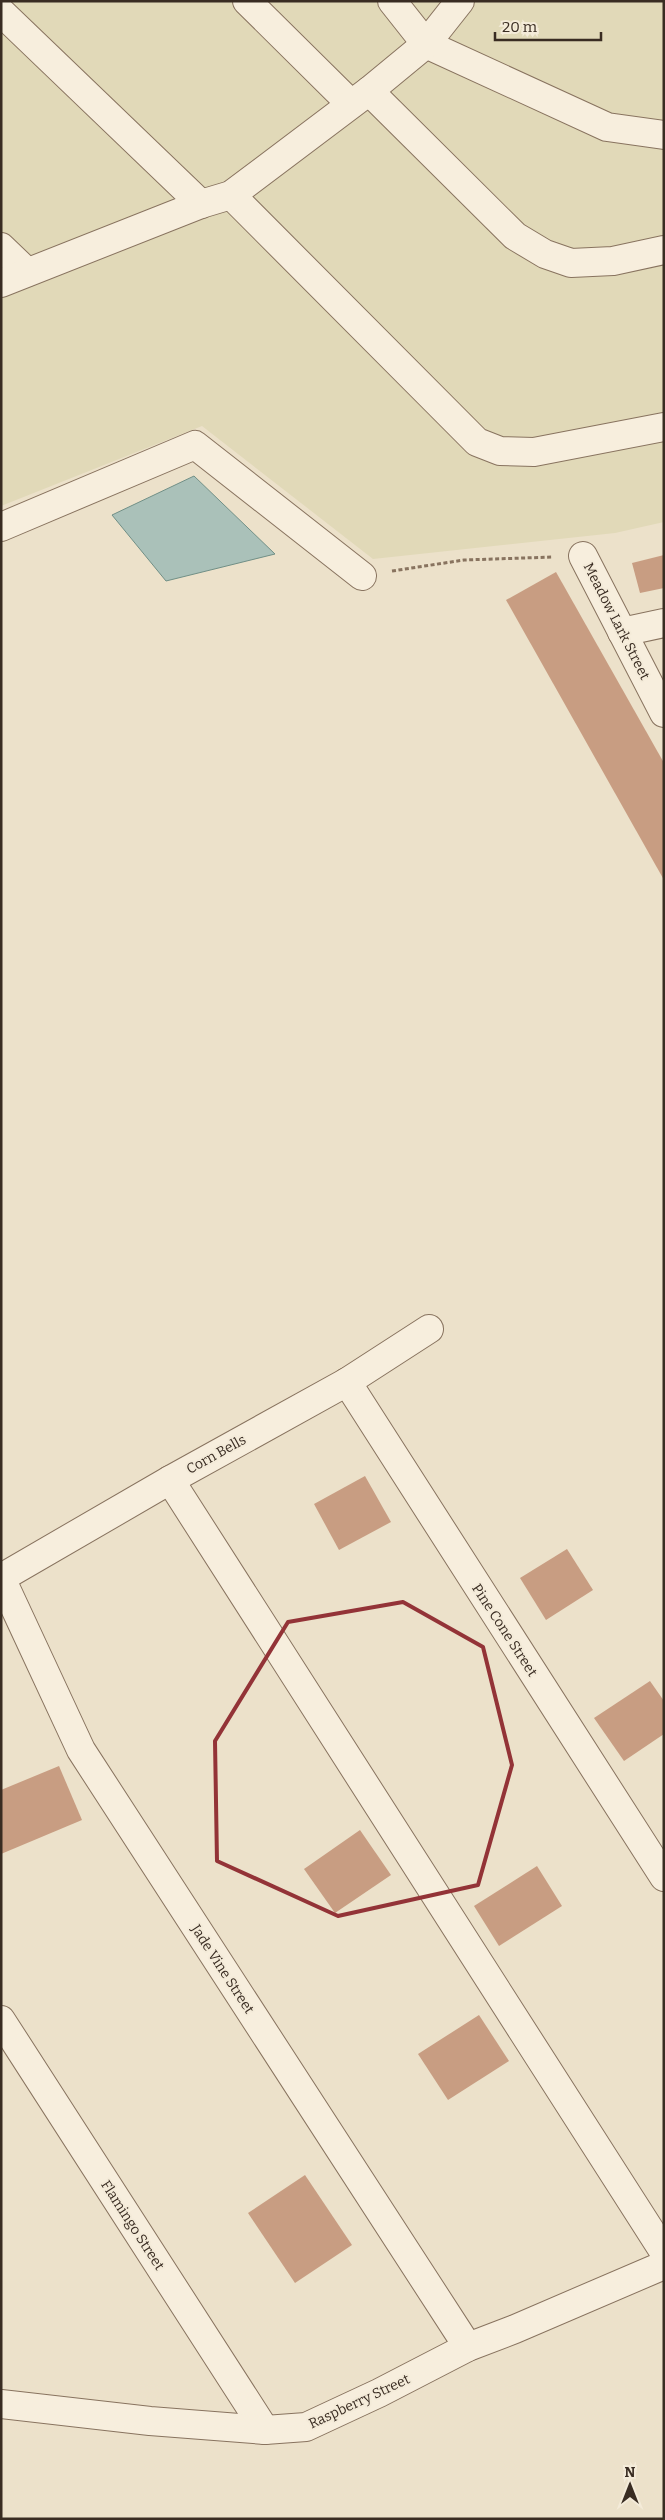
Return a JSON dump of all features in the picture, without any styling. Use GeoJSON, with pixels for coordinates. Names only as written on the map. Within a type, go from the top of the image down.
{"type":"FeatureCollection","features":[{"type":"Feature","properties":{"kind":"street"},"geometry":{"type":"LineString","coordinates":[[247,1],[360,97],[515,236],[545,254],[571,263],[613,261],[664,250]]}},
{"type":"Feature","properties":{"kind":"street"},"geometry":{"type":"LineString","coordinates":[[392,1],[426,44],[607,127],[664,135]]}},
{"type":"Feature","properties":{"kind":"street"},"geometry":{"type":"LineString","coordinates":[[1,283],[201,204],[231,195],[426,44],[460,1]]}},
{"type":"Feature","properties":{"kind":"street"},"geometry":{"type":"LineString","coordinates":[[1,12],[201,204]]}},
{"type":"Feature","properties":{"kind":"street"},"geometry":{"type":"LineString","coordinates":[[231,195],[477,442],[500,451],[534,452],[664,427]]}},
{"type":"Feature","properties":{"kind":"street"},"geometry":{"type":"LineString","coordinates":[[1,247],[27,272]]}},
{"type":"Feature","properties":{"kind":"street"},"geometry":{"type":"LineString","coordinates":[[1,527],[195,445],[362,576]]}},
{"type":"Feature","properties":{"kind":"street","name":"Meadow Lark Street"},"geometry":{"type":"LineString","coordinates":[[583,556],[664,714]]}},
{"type":"Feature","properties":{"kind":"street"},"geometry":{"type":"LineString","coordinates":[[622,632],[664,623]]}},
{"type":"Feature","properties":{"kind":"street","name":"Corn Bells"},"geometry":{"type":"LineString","coordinates":[[1,1578],[170,1480],[346,1382],[429,1329]]}},
{"type":"Feature","properties":{"kind":"street","name":"Pine Cone Street"},"geometry":{"type":"LineString","coordinates":[[346,1382],[664,1877]]}},
{"type":"Feature","properties":{"kind":"street"},"geometry":{"type":"LineString","coordinates":[[170,1480],[664,2252]]}},
{"type":"Feature","properties":{"kind":"street","name":"Jade Vine Street"},"geometry":{"type":"LineString","coordinates":[[1,1578],[81,1750],[468,2347]]}},
{"type":"Feature","properties":{"kind":"street","name":"Flamingo Street"},"geometry":{"type":"LineString","coordinates":[[1,2020],[265,2430]]}},
{"type":"Feature","properties":{"kind":"street","name":"Raspberry Street"},"geometry":{"type":"LineString","coordinates":[[1,2404],[265,2430],[306,2427],[379,2394],[468,2347],[515,2329],[664,2265]]}},
{"type":"Feature","properties":{"kind":"path"},"geometry":{"type":"LineString","coordinates":[[362,576],[464,560],[583,556]]}},
{"type":"Feature","properties":{"kind":"highlighted area"},"geometry":{"type":"Polygon","coordinates":[[[403,1602],[483,1647],[512,1765],[478,1885],[338,1916],[217,1861],[215,1741],[288,1622],[403,1602]]]}},
{"type":"Feature","properties":{"kind":"shaded area"},"geometry":{"type":"Polygon","coordinates":[[[1,1],[664,1],[664,522],[615,533],[373,559],[202,426],[1,506],[1,1]]]}},
{"type":"Feature","properties":{"kind":"water"},"geometry":{"type":"Polygon","coordinates":[[[194,476],[275,554],[166,581],[112,515],[194,476]]]}},
{"type":"Feature","properties":{"kind":"building"},"geometry":{"type":"Polygon","coordinates":[[[664,555],[664,588],[640,593],[632,563],[664,555]]]}},
{"type":"Feature","properties":{"kind":"building"},"geometry":{"type":"Polygon","coordinates":[[[556,572],[664,763],[664,880],[506,600],[556,572]]]}},
{"type":"Feature","properties":{"kind":"building"},"geometry":{"type":"Polygon","coordinates":[[[365,1476],[391,1522],[339,1550],[314,1504],[365,1476]]]}},
{"type":"Feature","properties":{"kind":"building"},"geometry":{"type":"Polygon","coordinates":[[[567,1549],[593,1590],[546,1620],[520,1578],[567,1549]]]}},
{"type":"Feature","properties":{"kind":"building"},"geometry":{"type":"Polygon","coordinates":[[[650,1681],[664,1701],[664,1734],[624,1761],[594,1718],[650,1681]]]}},
{"type":"Feature","properties":{"kind":"building"},"geometry":{"type":"Polygon","coordinates":[[[59,1766],[82,1820],[1,1854],[1,1790],[59,1766]]]}},
{"type":"Feature","properties":{"kind":"building"},"geometry":{"type":"Polygon","coordinates":[[[360,1830],[391,1875],[335,1913],[304,1869],[360,1830]]]}},
{"type":"Feature","properties":{"kind":"building"},"geometry":{"type":"Polygon","coordinates":[[[537,1866],[562,1906],[499,1946],[474,1906],[537,1866]]]}},
{"type":"Feature","properties":{"kind":"building"},"geometry":{"type":"Polygon","coordinates":[[[479,2015],[509,2061],[448,2100],[418,2054],[479,2015]]]}},
{"type":"Feature","properties":{"kind":"building"},"geometry":{"type":"Polygon","coordinates":[[[305,2175],[352,2245],[295,2283],[248,2213],[305,2175]]]}}]}
